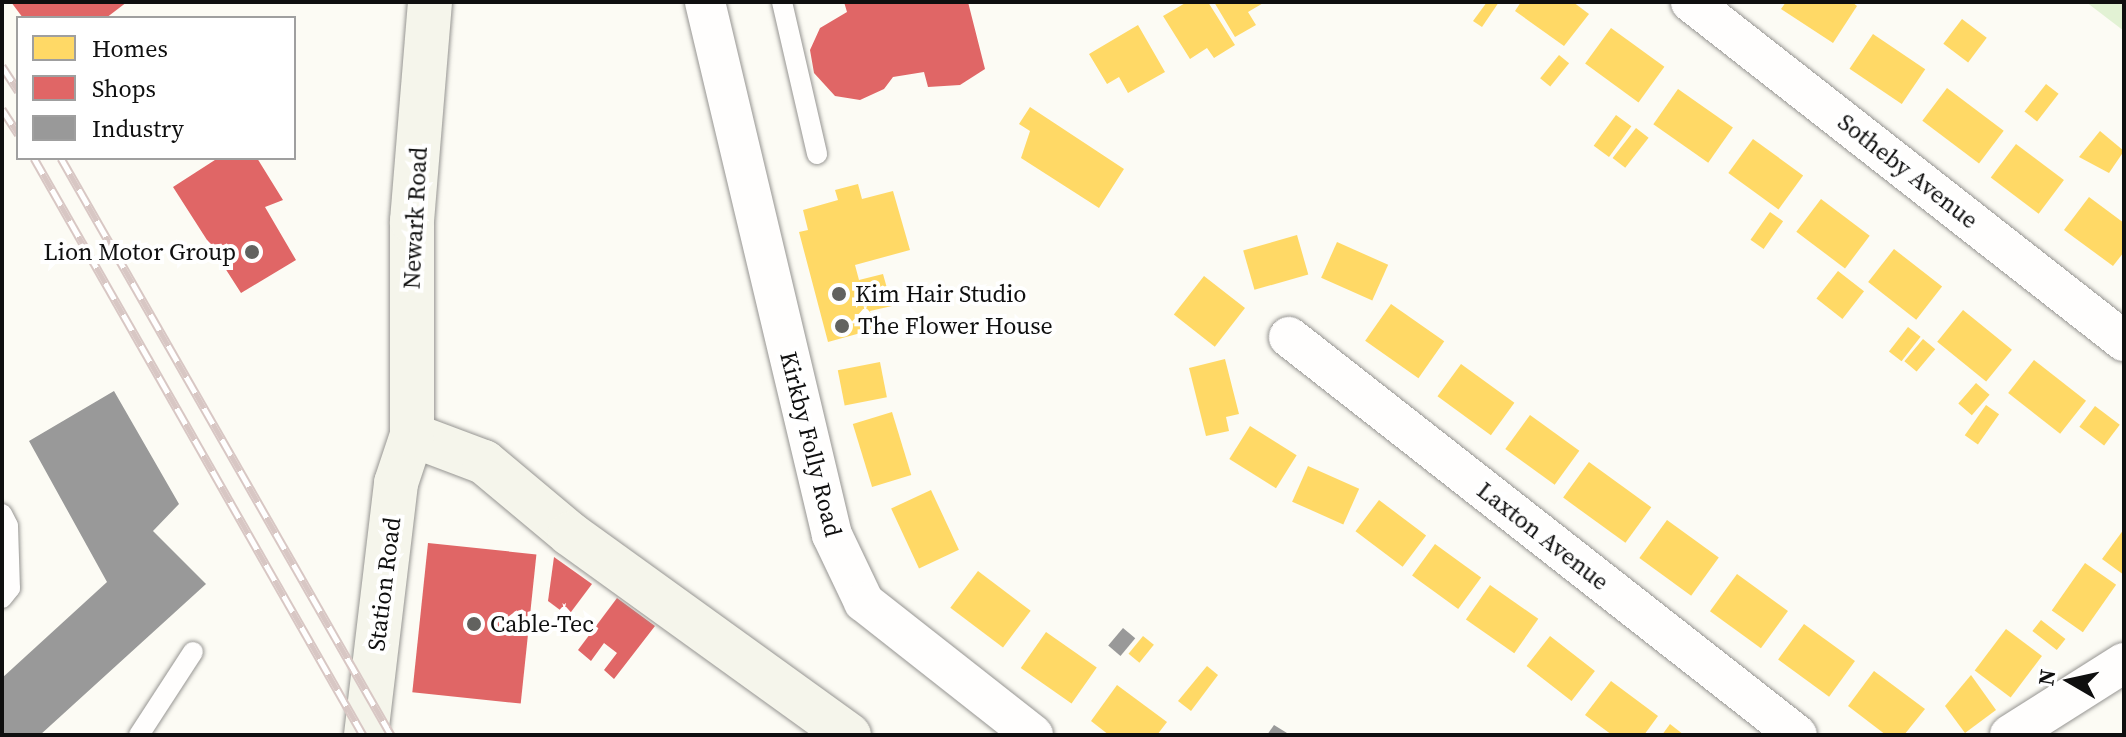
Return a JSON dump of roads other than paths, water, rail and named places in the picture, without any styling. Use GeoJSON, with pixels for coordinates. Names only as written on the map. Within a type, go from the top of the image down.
{"type":"FeatureCollection","features":[{"type":"Feature","properties":{"kind":"main road","name":"Newark Road"},"geometry":{"type":"LineString","coordinates":[[412,435],[412,221],[430,2]]}},
{"type":"Feature","properties":{"kind":"main road","name":"Station Road"},"geometry":{"type":"LineString","coordinates":[[366,735],[396,483],[412,435]]}},
{"type":"Feature","properties":{"kind":"main road"},"geometry":{"type":"LineString","coordinates":[[412,435],[484,462],[570,534],[849,735]]}},
{"type":"Feature","properties":{"kind":"street","name":"Sotheby Avenue"},"geometry":{"type":"LineString","coordinates":[[1691,2],[2124,341]]}},
{"type":"Feature","properties":{"kind":"street","name":"Kirkby Folly Road"},"geometry":{"type":"LineString","coordinates":[[707,3],[832,535],[864,602],[1033,735]]}},
{"type":"Feature","properties":{"kind":"street","name":"Laxton Avenue"},"geometry":{"type":"LineString","coordinates":[[1289,337],[1797,735]]}},
{"type":"Feature","properties":{"kind":"street"},"geometry":{"type":"LineString","coordinates":[[2010,735],[2124,663]]}},
{"type":"Feature","properties":{"kind":"lane"},"geometry":{"type":"LineString","coordinates":[[782,2],[817,154]]}},
{"type":"Feature","properties":{"kind":"lane"},"geometry":{"type":"LineString","coordinates":[[2,514],[8,526],[10,588],[2,598]]}},
{"type":"Feature","properties":{"kind":"lane"},"geometry":{"type":"LineString","coordinates":[[139,735],[193,652]]}},
{"type":"Feature","properties":{"kind":"railway"},"geometry":{"type":"LineString","coordinates":[[2,66],[16,88]]}},
{"type":"Feature","properties":{"kind":"railway"},"geometry":{"type":"LineString","coordinates":[[2,109],[16,131]]}},
{"type":"Feature","properties":{"kind":"railway"},"geometry":{"type":"LineString","coordinates":[[35,160],[363,735]]}},
{"type":"Feature","properties":{"kind":"railway"},"geometry":{"type":"LineString","coordinates":[[62,160],[391,735]]}},
{"type":"Feature","properties":{"kind":"place","name":"Lion Motor Group"},"geometry":{"type":"Point","coordinates":[252,252]}},
{"type":"Feature","properties":{"kind":"place","name":"Kim Hair Studio"},"geometry":{"type":"Point","coordinates":[839,294]}},
{"type":"Feature","properties":{"kind":"place","name":"The Flower House"},"geometry":{"type":"Point","coordinates":[842,326]}},
{"type":"Feature","properties":{"kind":"place","name":"Cable-Tec"},"geometry":{"type":"Point","coordinates":[474,624]}}]}
